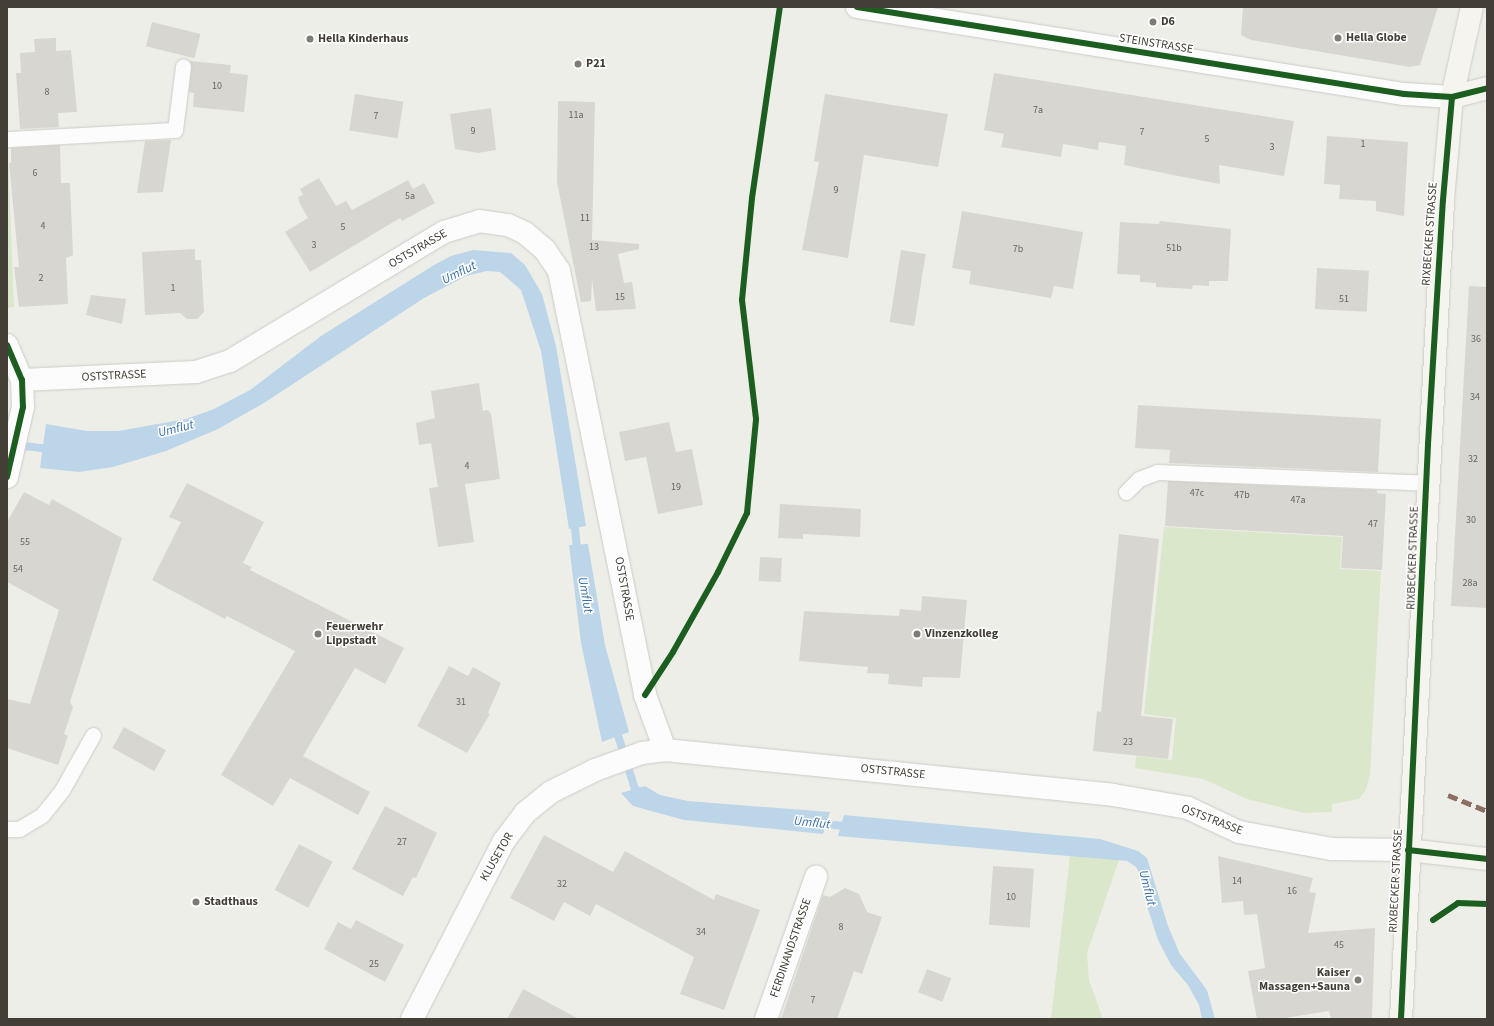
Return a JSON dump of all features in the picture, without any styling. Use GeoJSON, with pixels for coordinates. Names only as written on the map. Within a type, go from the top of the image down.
{"type":"FeatureCollection","features":[{"type":"Feature","properties":{"kind":"street","name":"STEINSTRASSE"},"geometry":{"type":"LineString","coordinates":[[857,7],[1404,94],[1452,97]]}},
{"type":"Feature","properties":{"kind":"street","name":"RIXBECKER STRASSE"},"geometry":{"type":"LineString","coordinates":[[1401,1019],[1408,850],[1442,207],[1452,97],[1472,7]]}},
{"type":"Feature","properties":{"kind":"street"},"geometry":{"type":"LineString","coordinates":[[1452,97],[1487,88]]}},
{"type":"Feature","properties":{"kind":"street","name":"OSTSTRASSE"},"geometry":{"type":"LineString","coordinates":[[22,380],[196,372],[230,361],[444,232],[479,221],[508,225],[525,233],[545,250],[559,271],[645,695],[665,750],[1113,795],[1188,808],[1239,832],[1332,849],[1408,850]]}},
{"type":"Feature","properties":{"kind":"street"},"geometry":{"type":"LineString","coordinates":[[7,345],[22,380],[23,407],[9,473]]}},
{"type":"Feature","properties":{"kind":"street","name":"KLUSETOR"},"geometry":{"type":"LineString","coordinates":[[412,1019],[504,841],[525,813],[551,792],[594,770],[642,753],[665,750]]}},
{"type":"Feature","properties":{"kind":"street"},"geometry":{"type":"LineString","coordinates":[[1408,850],[1487,859]]}},
{"type":"Feature","properties":{"kind":"street","name":"FERDINANDSTRASSE"},"geometry":{"type":"LineString","coordinates":[[766,1019],[816,877]]}},
{"type":"Feature","properties":{"kind":"lane"},"geometry":{"type":"LineString","coordinates":[[7,139],[175,130],[183,68]]}},
{"type":"Feature","properties":{"kind":"lane"},"geometry":{"type":"LineString","coordinates":[[1126,492],[1139,479],[1157,472],[1427,483]]}},
{"type":"Feature","properties":{"kind":"lane"},"geometry":{"type":"LineString","coordinates":[[7,829],[19,829],[42,815],[62,790],[93,735]]}},
{"type":"Feature","properties":{"kind":"green space"},"geometry":{"type":"Polygon","coordinates":[[[7,127],[14,307],[7,308],[7,127]]]}},
{"type":"Feature","properties":{"kind":"green space"},"geometry":{"type":"Polygon","coordinates":[[[1164,527],[1342,537],[1340,569],[1381,571],[1370,774],[1366,790],[1359,799],[1332,804],[1332,812],[1304,813],[1247,799],[1203,779],[1135,768],[1136,756],[1172,760],[1176,718],[1144,714],[1164,527]]]}},
{"type":"Feature","properties":{"kind":"green space"},"geometry":{"type":"Polygon","coordinates":[[[1070,856],[1119,860],[1087,953],[1089,980],[1103,1019],[1051,1019],[1070,856]]]}},
{"type":"Feature","properties":{"kind":"water"},"geometry":{"type":"Polygon","coordinates":[[[473,250],[511,253],[525,265],[542,294],[556,346],[586,526],[569,529],[541,351],[521,290],[500,272],[487,271],[466,276],[424,298],[264,403],[218,429],[166,451],[113,467],[79,472],[40,468],[46,424],[87,431],[118,431],[186,419],[214,409],[250,390],[321,336],[434,265],[451,256],[473,250]]]}},
{"type":"Feature","properties":{"kind":"water"},"geometry":{"type":"Polygon","coordinates":[[[588,544],[605,645],[629,732],[602,742],[581,643],[569,545],[588,544]]]}},
{"type":"Feature","properties":{"kind":"water"},"geometry":{"type":"Polygon","coordinates":[[[645,786],[660,795],[688,801],[830,812],[823,834],[684,820],[633,806],[621,793],[645,786]]]}},
{"type":"Feature","properties":{"kind":"water"},"geometry":{"type":"Polygon","coordinates":[[[844,815],[1100,839],[1138,851],[1147,858],[1168,926],[1180,954],[1207,990],[1215,1019],[1202,1019],[1199,1005],[1188,985],[1171,965],[1158,940],[1146,903],[1141,876],[1136,867],[1127,861],[838,836],[844,815]]]}},
{"type":"Feature","properties":{"kind":"building","name":"Hella Globe"},"geometry":{"type":"Polygon","coordinates":[[[1243,7],[1438,7],[1420,65],[1410,67],[1251,40],[1241,35],[1243,7]]]}},
{"type":"Feature","properties":{"kind":"building"},"geometry":{"type":"Polygon","coordinates":[[[152,22],[201,34],[194,58],[146,46],[152,22]]]}},
{"type":"Feature","properties":{"kind":"building"},"geometry":{"type":"Polygon","coordinates":[[[56,38],[56,51],[71,50],[77,112],[58,113],[59,127],[20,129],[16,73],[21,73],[20,53],[35,52],[34,39],[56,38]]]}},
{"type":"Feature","properties":{"kind":"building"},"geometry":{"type":"Polygon","coordinates":[[[190,61],[231,65],[230,73],[248,75],[244,112],[193,107],[194,93],[189,92],[190,61]]]}},
{"type":"Feature","properties":{"kind":"building"},"geometry":{"type":"Polygon","coordinates":[[[994,73],[1294,121],[1284,176],[1219,165],[1220,184],[1124,165],[1126,146],[1099,142],[1098,150],[1063,144],[1061,157],[1001,147],[1004,134],[984,130],[994,73]]]}},
{"type":"Feature","properties":{"kind":"building"},"geometry":{"type":"Polygon","coordinates":[[[355,94],[403,102],[398,138],[349,131],[355,94]]]}},
{"type":"Feature","properties":{"kind":"building"},"geometry":{"type":"Polygon","coordinates":[[[825,94],[948,114],[938,167],[864,155],[848,258],[802,250],[819,162],[814,161],[825,94]]]}},
{"type":"Feature","properties":{"kind":"building"},"geometry":{"type":"Polygon","coordinates":[[[558,101],[595,102],[592,240],[639,244],[639,249],[618,254],[624,283],[632,282],[636,309],[596,311],[592,279],[591,301],[581,302],[557,182],[558,101]]]}},
{"type":"Feature","properties":{"kind":"building"},"geometry":{"type":"Polygon","coordinates":[[[491,108],[496,150],[478,153],[455,149],[450,114],[491,108]]]}},
{"type":"Feature","properties":{"kind":"building"},"geometry":{"type":"Polygon","coordinates":[[[1327,136],[1408,142],[1404,216],[1376,211],[1376,201],[1339,199],[1340,185],[1324,184],[1327,136]]]}},
{"type":"Feature","properties":{"kind":"building"},"geometry":{"type":"Polygon","coordinates":[[[171,140],[163,192],[137,193],[145,141],[171,140]]]}},
{"type":"Feature","properties":{"kind":"building"},"geometry":{"type":"Polygon","coordinates":[[[60,145],[61,183],[70,183],[73,255],[66,258],[68,304],[19,307],[14,267],[19,267],[9,163],[11,163],[11,148],[60,145]]]}},
{"type":"Feature","properties":{"kind":"building"},"geometry":{"type":"Polygon","coordinates":[[[319,178],[336,206],[346,201],[352,210],[408,180],[413,189],[424,183],[435,203],[402,221],[400,218],[310,272],[285,232],[308,218],[299,202],[298,197],[303,195],[300,189],[319,178]]]}},
{"type":"Feature","properties":{"kind":"building"},"geometry":{"type":"Polygon","coordinates":[[[962,211],[1083,232],[1073,289],[1054,286],[1051,298],[969,284],[971,271],[952,268],[962,211]]]}},
{"type":"Feature","properties":{"kind":"building"},"geometry":{"type":"Polygon","coordinates":[[[1160,221],[1231,229],[1228,281],[1209,281],[1209,286],[1193,285],[1192,289],[1156,287],[1156,283],[1140,282],[1140,275],[1117,274],[1120,222],[1159,224],[1160,221]]]}},
{"type":"Feature","properties":{"kind":"building"},"geometry":{"type":"Polygon","coordinates":[[[195,249],[195,260],[201,260],[204,312],[197,319],[187,319],[180,313],[145,315],[142,252],[195,249]]]}},
{"type":"Feature","properties":{"kind":"building"},"geometry":{"type":"Polygon","coordinates":[[[901,250],[926,254],[914,326],[890,322],[901,250]]]}},
{"type":"Feature","properties":{"kind":"building"},"geometry":{"type":"Polygon","coordinates":[[[1317,268],[1369,271],[1367,312],[1315,309],[1317,268]]]}},
{"type":"Feature","properties":{"kind":"building"},"geometry":{"type":"Polygon","coordinates":[[[1469,286],[1487,287],[1487,608],[1451,606],[1469,286]]]}},
{"type":"Feature","properties":{"kind":"building"},"geometry":{"type":"Polygon","coordinates":[[[91,295],[126,299],[122,324],[86,315],[91,295]]]}},
{"type":"Feature","properties":{"kind":"building"},"geometry":{"type":"Polygon","coordinates":[[[479,383],[483,411],[488,410],[491,414],[500,479],[465,484],[474,542],[438,547],[429,488],[438,487],[431,443],[419,445],[416,423],[435,418],[431,391],[479,383]]]}},
{"type":"Feature","properties":{"kind":"building"},"geometry":{"type":"Polygon","coordinates":[[[1138,405],[1381,419],[1378,472],[1169,463],[1170,450],[1135,448],[1138,405]]]}},
{"type":"Feature","properties":{"kind":"building"},"geometry":{"type":"Polygon","coordinates":[[[669,422],[676,452],[692,449],[703,505],[658,514],[646,457],[625,461],[619,432],[669,422]]]}},
{"type":"Feature","properties":{"kind":"building"},"geometry":{"type":"Polygon","coordinates":[[[1168,481],[1377,490],[1377,493],[1386,494],[1382,570],[1341,568],[1343,536],[1165,526],[1168,481]]]}},
{"type":"Feature","properties":{"kind":"building","name":"Feuerwehr Lippstadt"},"geometry":{"type":"Polygon","coordinates":[[[187,483],[264,522],[243,563],[252,567],[250,570],[404,648],[385,684],[355,668],[303,756],[370,792],[358,815],[290,778],[273,806],[221,775],[295,651],[227,616],[225,619],[152,580],[181,522],[169,517],[187,483]]]}},
{"type":"Feature","properties":{"kind":"building"},"geometry":{"type":"Polygon","coordinates":[[[24,492],[49,505],[52,499],[122,538],[70,702],[73,707],[64,734],[68,736],[58,765],[7,748],[7,699],[30,704],[59,610],[7,582],[7,522],[24,492]]]}},
{"type":"Feature","properties":{"kind":"building"},"geometry":{"type":"Polygon","coordinates":[[[780,504],[861,509],[860,537],[803,534],[803,539],[778,538],[780,504]]]}},
{"type":"Feature","properties":{"kind":"building"},"geometry":{"type":"Polygon","coordinates":[[[1119,534],[1159,539],[1141,716],[1173,719],[1168,759],[1093,751],[1097,711],[1101,712],[1119,534]]]}},
{"type":"Feature","properties":{"kind":"building"},"geometry":{"type":"Polygon","coordinates":[[[760,557],[782,558],[781,582],[759,581],[760,557]]]}},
{"type":"Feature","properties":{"kind":"building","name":"Vinzenzkolleg"},"geometry":{"type":"Polygon","coordinates":[[[922,596],[967,600],[960,678],[923,677],[922,687],[888,684],[889,674],[867,673],[868,667],[799,661],[804,611],[899,616],[900,609],[921,611],[922,596]]]}},
{"type":"Feature","properties":{"kind":"building"},"geometry":{"type":"Polygon","coordinates":[[[449,666],[468,676],[473,667],[501,683],[488,713],[490,714],[467,753],[417,726],[449,666]]]}},
{"type":"Feature","properties":{"kind":"building"},"geometry":{"type":"Polygon","coordinates":[[[124,727],[166,750],[154,771],[112,748],[124,727]]]}},
{"type":"Feature","properties":{"kind":"building"},"geometry":{"type":"Polygon","coordinates":[[[385,806],[437,833],[416,878],[413,877],[403,896],[352,869],[385,806]]]}},
{"type":"Feature","properties":{"kind":"building"},"geometry":{"type":"Polygon","coordinates":[[[544,835],[613,872],[625,851],[714,900],[716,894],[760,910],[724,1010],[680,994],[694,957],[596,904],[590,916],[564,902],[554,921],[510,898],[544,835]]]}},
{"type":"Feature","properties":{"kind":"building"},"geometry":{"type":"Polygon","coordinates":[[[299,844],[333,862],[308,908],[275,890],[299,844]]]}},
{"type":"Feature","properties":{"kind":"building"},"geometry":{"type":"Polygon","coordinates":[[[1218,856],[1313,878],[1309,892],[1316,893],[1308,933],[1375,928],[1372,1019],[1331,1019],[1329,1011],[1279,1019],[1257,1019],[1248,971],[1265,968],[1257,914],[1244,915],[1243,901],[1222,903],[1218,856]]]}},
{"type":"Feature","properties":{"kind":"building"},"geometry":{"type":"Polygon","coordinates":[[[993,866],[1034,869],[1030,928],[989,925],[993,866]]]}},
{"type":"Feature","properties":{"kind":"building"},"geometry":{"type":"Polygon","coordinates":[[[845,888],[859,894],[867,912],[882,917],[862,974],[854,971],[837,1019],[781,1019],[823,895],[830,897],[845,888]]]}},
{"type":"Feature","properties":{"kind":"building"},"geometry":{"type":"Polygon","coordinates":[[[356,920],[404,945],[385,982],[324,949],[338,922],[351,929],[356,920]]]}},
{"type":"Feature","properties":{"kind":"building"},"geometry":{"type":"Polygon","coordinates":[[[927,969],[951,978],[942,1002],[918,992],[927,969]]]}},
{"type":"Feature","properties":{"kind":"building"},"geometry":{"type":"Polygon","coordinates":[[[523,989],[579,1019],[507,1019],[523,989]]]}},
{"type":"Feature","properties":{"kind":"waterway","name":"Umflut"},"geometry":{"type":"LineString","coordinates":[[16,445],[54,450]]}},
{"type":"Feature","properties":{"kind":"waterway","name":"Umflut"},"geometry":{"type":"LineString","coordinates":[[574,519],[578,555]]}},
{"type":"Feature","properties":{"kind":"waterway","name":"Umflut"},"geometry":{"type":"LineString","coordinates":[[615,726],[635,789],[643,795]]}},
{"type":"Feature","properties":{"kind":"waterway","name":"Umflut"},"geometry":{"type":"LineString","coordinates":[[815,823],[851,827]]}},
{"type":"Feature","properties":{"kind":"marked path"},"geometry":{"type":"LineString","coordinates":[[1448,795],[1487,811]]}},
{"type":"Feature","properties":{"kind":"cycle path"},"geometry":{"type":"LineString","coordinates":[[645,695],[673,652],[718,572],[747,513],[756,419],[742,300],[752,198],[780,7]]}},
{"type":"Feature","properties":{"kind":"cycle path"},"geometry":{"type":"LineString","coordinates":[[857,7],[1404,94],[1452,97],[1487,88]]}},
{"type":"Feature","properties":{"kind":"cycle path"},"geometry":{"type":"LineString","coordinates":[[1401,1019],[1428,444],[1443,200],[1452,97]]}},
{"type":"Feature","properties":{"kind":"cycle path"},"geometry":{"type":"LineString","coordinates":[[7,345],[22,380],[23,407],[7,477]]}},
{"type":"Feature","properties":{"kind":"cycle path"},"geometry":{"type":"LineString","coordinates":[[1408,850],[1487,859]]}},
{"type":"Feature","properties":{"kind":"cycle path"},"geometry":{"type":"LineString","coordinates":[[1433,920],[1458,903],[1487,904]]}},
{"type":"Feature","properties":{"kind":"place","name":"D6"},"geometry":{"type":"Point","coordinates":[1153,22]}},
{"type":"Feature","properties":{"kind":"place","name":"Hella Globe"},"geometry":{"type":"Point","coordinates":[1338,38]}},
{"type":"Feature","properties":{"kind":"place","name":"Hella Kinderhaus"},"geometry":{"type":"Point","coordinates":[310,39]}},
{"type":"Feature","properties":{"kind":"place","name":"P21"},"geometry":{"type":"Point","coordinates":[578,64]}},
{"type":"Feature","properties":{"kind":"place","name":"Feuerwehr Lippstadt"},"geometry":{"type":"Point","coordinates":[318,634]}},
{"type":"Feature","properties":{"kind":"place","name":"Vinzenzkolleg"},"geometry":{"type":"Point","coordinates":[917,634]}},
{"type":"Feature","properties":{"kind":"place","name":"Stadthaus"},"geometry":{"type":"Point","coordinates":[196,902]}},
{"type":"Feature","properties":{"kind":"place","name":"Kaiser Massagen+Sauna"},"geometry":{"type":"Point","coordinates":[1358,980]}}]}
